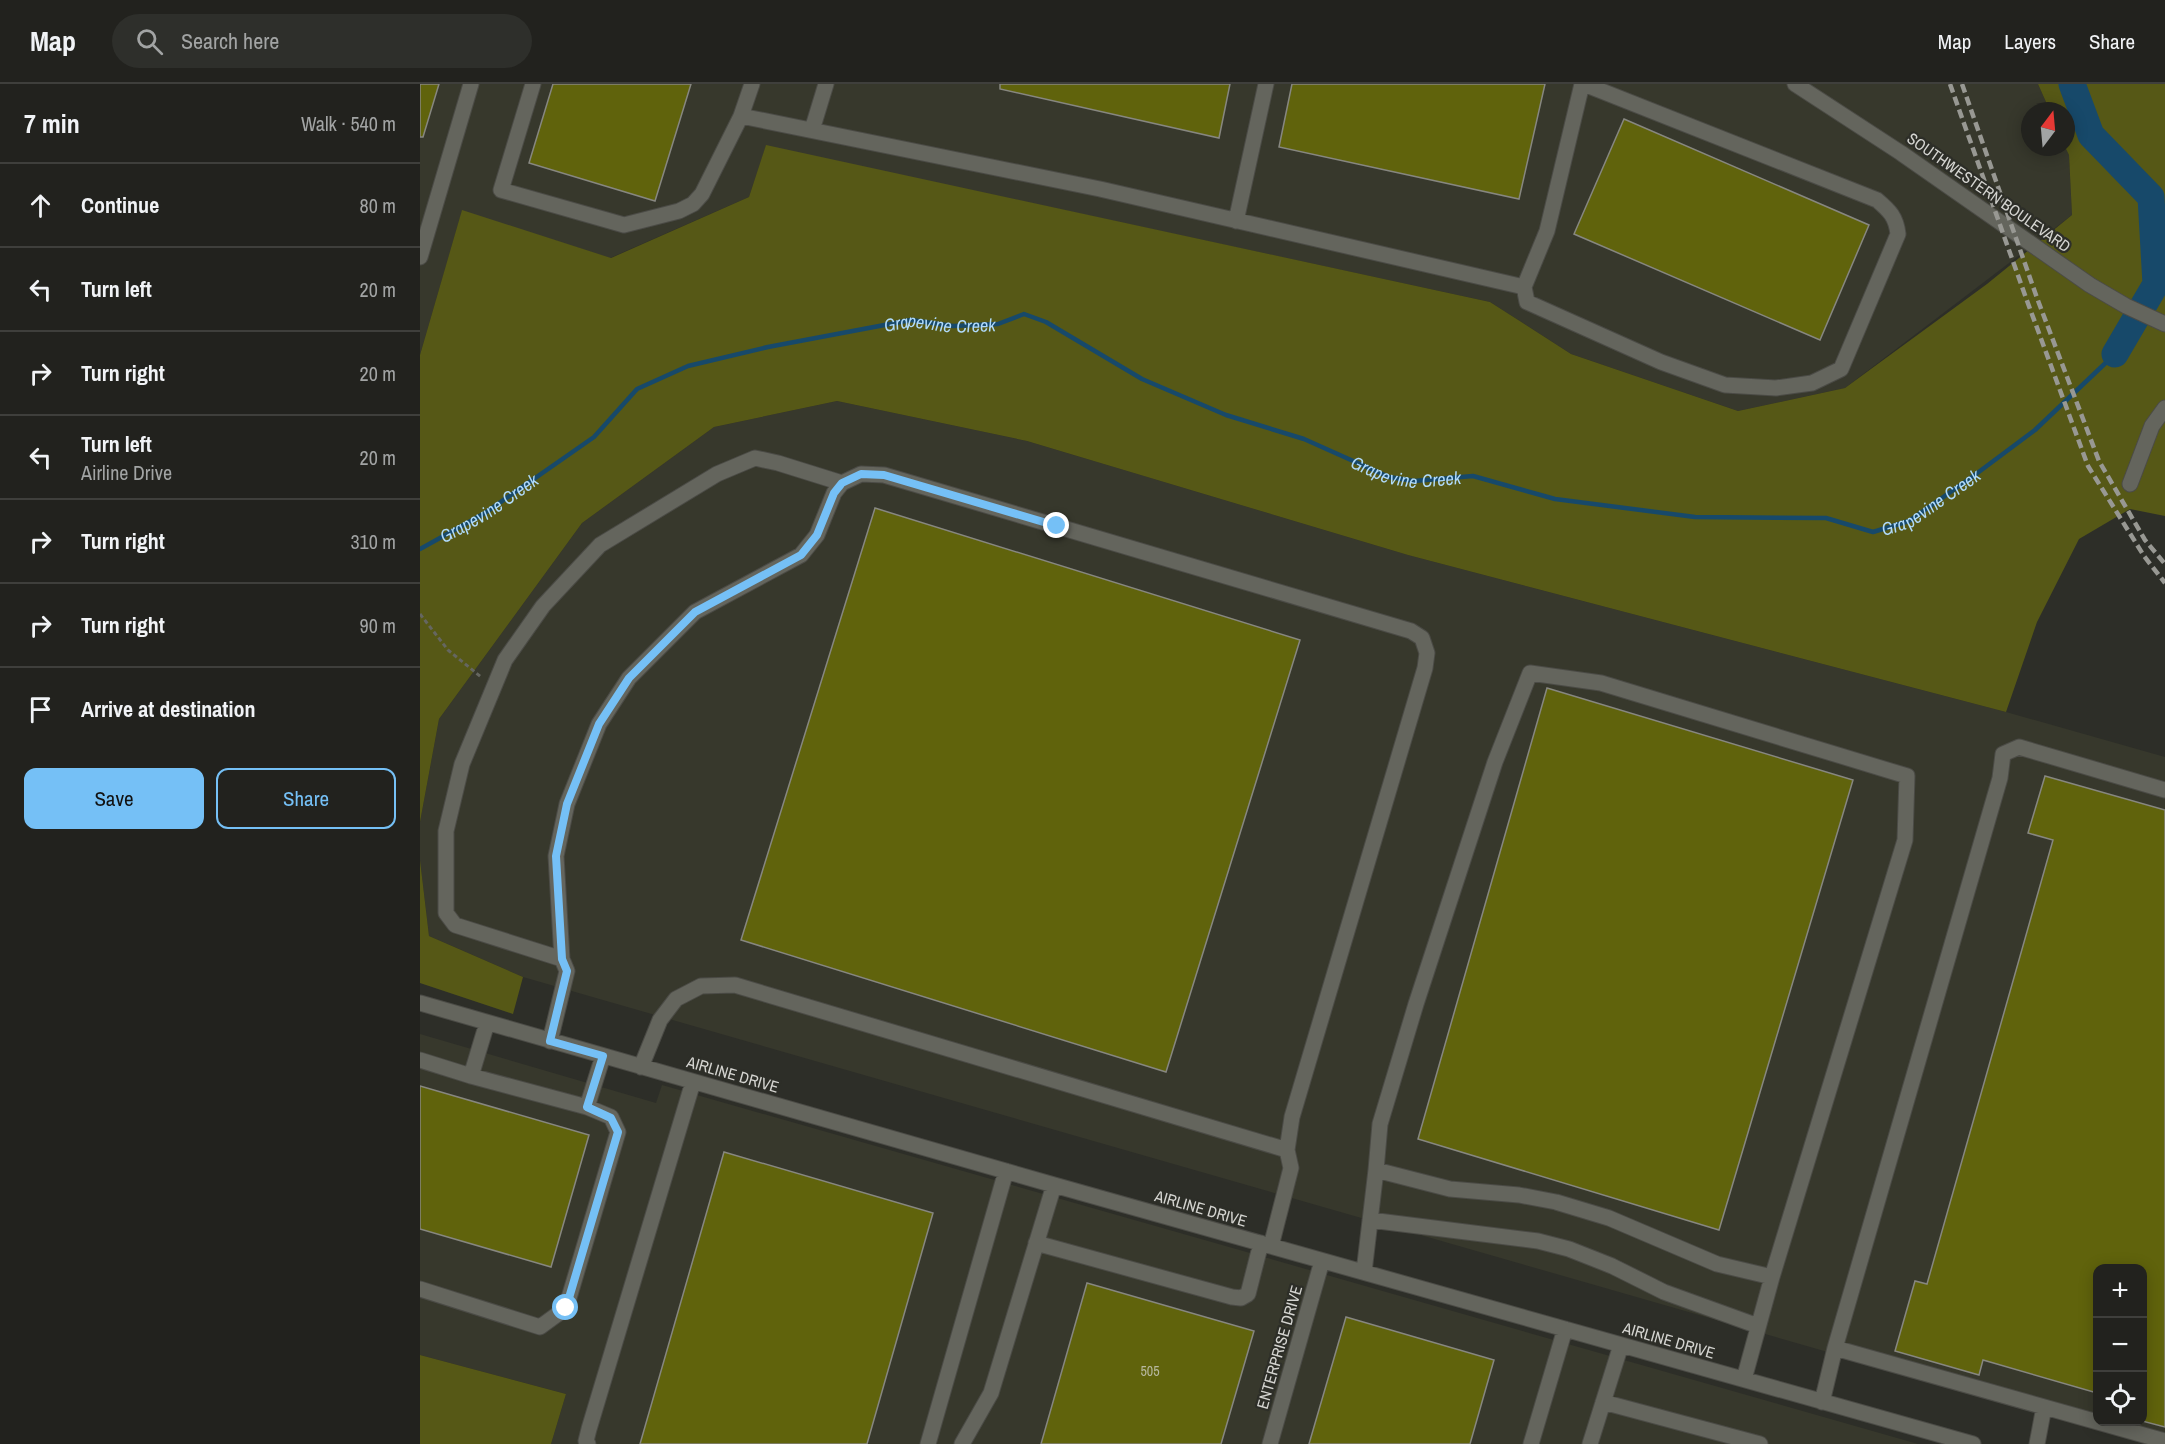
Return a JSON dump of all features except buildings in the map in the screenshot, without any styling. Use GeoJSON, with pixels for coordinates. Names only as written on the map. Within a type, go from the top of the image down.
{"type":"FeatureCollection","features":[{"type":"Feature","properties":{"kind":"street"},"geometry":{"type":"LineString","coordinates":[[420,257],[471,84]]}},
{"type":"Feature","properties":{"kind":"street"},"geometry":{"type":"LineString","coordinates":[[533,84],[501,190],[624,225],[679,211],[693,204],[702,194],[741,116],[752,84]]}},
{"type":"Feature","properties":{"kind":"street"},"geometry":{"type":"LineString","coordinates":[[812,130],[826,84]]}},
{"type":"Feature","properties":{"kind":"street"},"geometry":{"type":"LineString","coordinates":[[1236,221],[1266,84]]}},
{"type":"Feature","properties":{"kind":"street"},"geometry":{"type":"LineString","coordinates":[[1583,84],[1876,200],[1891,212],[1897,220],[1898,234],[1841,369],[1812,383],[1776,388],[1725,385],[1661,362],[1527,302],[1524,286],[1547,231],[1583,84]]}},
{"type":"Feature","properties":{"kind":"street","name":"SOUTHWESTERN BOULEVARD"},"geometry":{"type":"LineString","coordinates":[[1795,84],[1901,153],[2090,285],[2126,306],[2165,324]]}},
{"type":"Feature","properties":{"kind":"street"},"geometry":{"type":"LineString","coordinates":[[741,116],[1100,189],[1524,286]]}},
{"type":"Feature","properties":{"kind":"street"},"geometry":{"type":"LineString","coordinates":[[2130,484],[2152,426],[2165,408]]}},
{"type":"Feature","properties":{"kind":"street"},"geometry":{"type":"LineString","coordinates":[[562,959],[455,925],[447,913],[446,831],[462,764],[504,660],[543,606],[600,545],[717,474],[755,458],[842,483]]}},
{"type":"Feature","properties":{"kind":"street"},"geometry":{"type":"LineString","coordinates":[[550,1041],[567,971],[562,959],[556,856],[567,804],[599,724],[629,678],[695,612],[801,555],[817,535],[834,493],[842,483],[861,474],[884,475],[1411,631],[1422,638],[1427,654],[1425,668],[1292,1117],[1287,1150],[1291,1168],[1248,1294],[1241,1298],[1232,1297],[1036,1243]]}},
{"type":"Feature","properties":{"kind":"street"},"geometry":{"type":"LineString","coordinates":[[1364,1272],[1380,1124],[1495,762],[1530,673],[1601,683],[1907,776],[1905,840],[1772,1277],[1744,1379]]}},
{"type":"Feature","properties":{"kind":"street"},"geometry":{"type":"LineString","coordinates":[[1822,1402],[1835,1348],[2000,778],[2003,754],[2019,747],[2165,790]]}},
{"type":"Feature","properties":{"kind":"street"},"geometry":{"type":"LineString","coordinates":[[641,1067],[660,1020],[676,999],[701,986],[735,985],[1287,1150]]}},
{"type":"Feature","properties":{"kind":"street","name":"AIRLINE DRIVE"},"geometry":{"type":"LineString","coordinates":[[420,1003],[1966,1443]]}},
{"type":"Feature","properties":{"kind":"street"},"geometry":{"type":"LineString","coordinates":[[471,1076],[487,1023]]}},
{"type":"Feature","properties":{"kind":"street"},"geometry":{"type":"LineString","coordinates":[[587,1107],[603,1056]]}},
{"type":"Feature","properties":{"kind":"street"},"geometry":{"type":"LineString","coordinates":[[420,1060],[587,1107],[611,1118],[618,1132],[566,1308],[540,1327],[420,1289]]}},
{"type":"Feature","properties":{"kind":"street"},"geometry":{"type":"LineString","coordinates":[[588,1444],[586,1441],[589,1429],[693,1082]]}},
{"type":"Feature","properties":{"kind":"street"},"geometry":{"type":"LineString","coordinates":[[1376,1170],[1450,1189],[1519,1195],[1556,1202],[1609,1218],[1717,1264],[1772,1277]]}},
{"type":"Feature","properties":{"kind":"street"},"geometry":{"type":"LineString","coordinates":[[928,1444],[1006,1171]]}},
{"type":"Feature","properties":{"kind":"street"},"geometry":{"type":"LineString","coordinates":[[962,1444],[991,1393],[1054,1185]]}},
{"type":"Feature","properties":{"kind":"street"},"geometry":{"type":"LineString","coordinates":[[1370,1220],[1538,1241],[1569,1249],[1612,1266],[1665,1292],[1758,1326]]}},
{"type":"Feature","properties":{"kind":"street","name":"ENTERPRISE DRIVE"},"geometry":{"type":"LineString","coordinates":[[1270,1444],[1322,1261]]}},
{"type":"Feature","properties":{"kind":"street"},"geometry":{"type":"LineString","coordinates":[[1531,1444],[1564,1329]]}},
{"type":"Feature","properties":{"kind":"street"},"geometry":{"type":"LineString","coordinates":[[1590,1444],[1621,1345]]}},
{"type":"Feature","properties":{"kind":"street"},"geometry":{"type":"LineString","coordinates":[[1835,1348],[2165,1441]]}},
{"type":"Feature","properties":{"kind":"street"},"geometry":{"type":"LineString","coordinates":[[1603,1402],[1760,1444]]}},
{"type":"Feature","properties":{"kind":"street"},"geometry":{"type":"LineString","coordinates":[[2037,1444],[2044,1407]]}},
{"type":"Feature","properties":{"kind":"street"},"geometry":{"type":"LineString","coordinates":[[1913,1444],[1917,1428]]}},
{"type":"Feature","properties":{"kind":"path"},"geometry":{"type":"LineString","coordinates":[[420,614],[448,650],[493,686]]}},
{"type":"Feature","properties":{"kind":"shaded area"},"geometry":{"type":"Polygon","coordinates":[[[420,84],[2038,84],[2046,102],[2021,102],[2021,156],[2069,156],[2072,215],[1845,388],[1738,411],[1571,354],[1490,302],[766,146],[749,197],[610,258],[462,211],[420,355],[420,84]]]}},
{"type":"Feature","properties":{"kind":"shaded area"},"geometry":{"type":"Polygon","coordinates":[[[2038,84],[2165,84],[2165,516],[2130,509],[2079,539],[2037,622],[2006,712],[1408,555],[1027,441],[837,401],[714,427],[582,523],[439,719],[420,822],[420,355],[462,210],[611,258],[749,197],[766,145],[1490,302],[1571,354],[1738,411],[1845,388],[1987,284],[2072,215],[2069,156],[2075,156],[2075,102],[2046,102],[2038,84]]]}},
{"type":"Feature","properties":{"kind":"shaded area"},"geometry":{"type":"Polygon","coordinates":[[[837,401],[1027,441],[1408,555],[2006,712],[2165,757],[2165,1444],[2148,1444],[523,977],[429,936],[420,860],[420,822],[439,719],[582,523],[714,427],[837,401]]]}},
{"type":"Feature","properties":{"kind":"shaded area"},"geometry":{"type":"Polygon","coordinates":[[[420,860],[429,936],[523,977],[513,1014],[420,983],[420,860]]]}},
{"type":"Feature","properties":{"kind":"shaded area"},"geometry":{"type":"Polygon","coordinates":[[[420,1034],[656,1103],[662,1085],[1918,1444],[551,1444],[566,1394],[420,1355],[420,1034]]]}},
{"type":"Feature","properties":{"kind":"shaded area"},"geometry":{"type":"Polygon","coordinates":[[[420,1355],[566,1394],[551,1444],[420,1444],[420,1355]]]}},
{"type":"Feature","properties":{"kind":"waterway","name":"Grapevine Creek"},"geometry":{"type":"LineString","coordinates":[[2072,84],[2091,135],[2151,197],[2156,284],[2115,354]]}},
{"type":"Feature","properties":{"kind":"waterway","name":"Grapevine Creek"},"geometry":{"type":"LineString","coordinates":[[420,549],[485,513],[594,437],[637,389],[688,366],[768,347],[911,320],[953,326],[998,324],[1024,314],[1046,322],[1142,379],[1226,415],[1304,439],[1389,477],[1414,481],[1473,476],[1555,499],[1695,517],[1826,518],[1873,532],[1909,521],[1972,477],[2035,430],[2115,354]]}},
{"type":"Feature","properties":{"kind":"railway"},"geometry":{"type":"LineString","coordinates":[[1950,84],[2088,466],[2144,556],[2165,583]]}},
{"type":"Feature","properties":{"kind":"railway"},"geometry":{"type":"LineString","coordinates":[[1962,84],[2037,298],[2099,461],[2145,540],[2165,564]]}},
{"type":"Feature","properties":{"kind":"route"},"geometry":{"type":"LineString","coordinates":[[566,1308],[618,1132],[611,1118],[587,1107],[603,1056],[550,1041],[567,971],[562,959],[556,856],[567,804],[599,724],[629,678],[695,612],[801,555],[817,535],[834,493],[842,483],[861,474],[884,475],[1057,526]]}}]}
